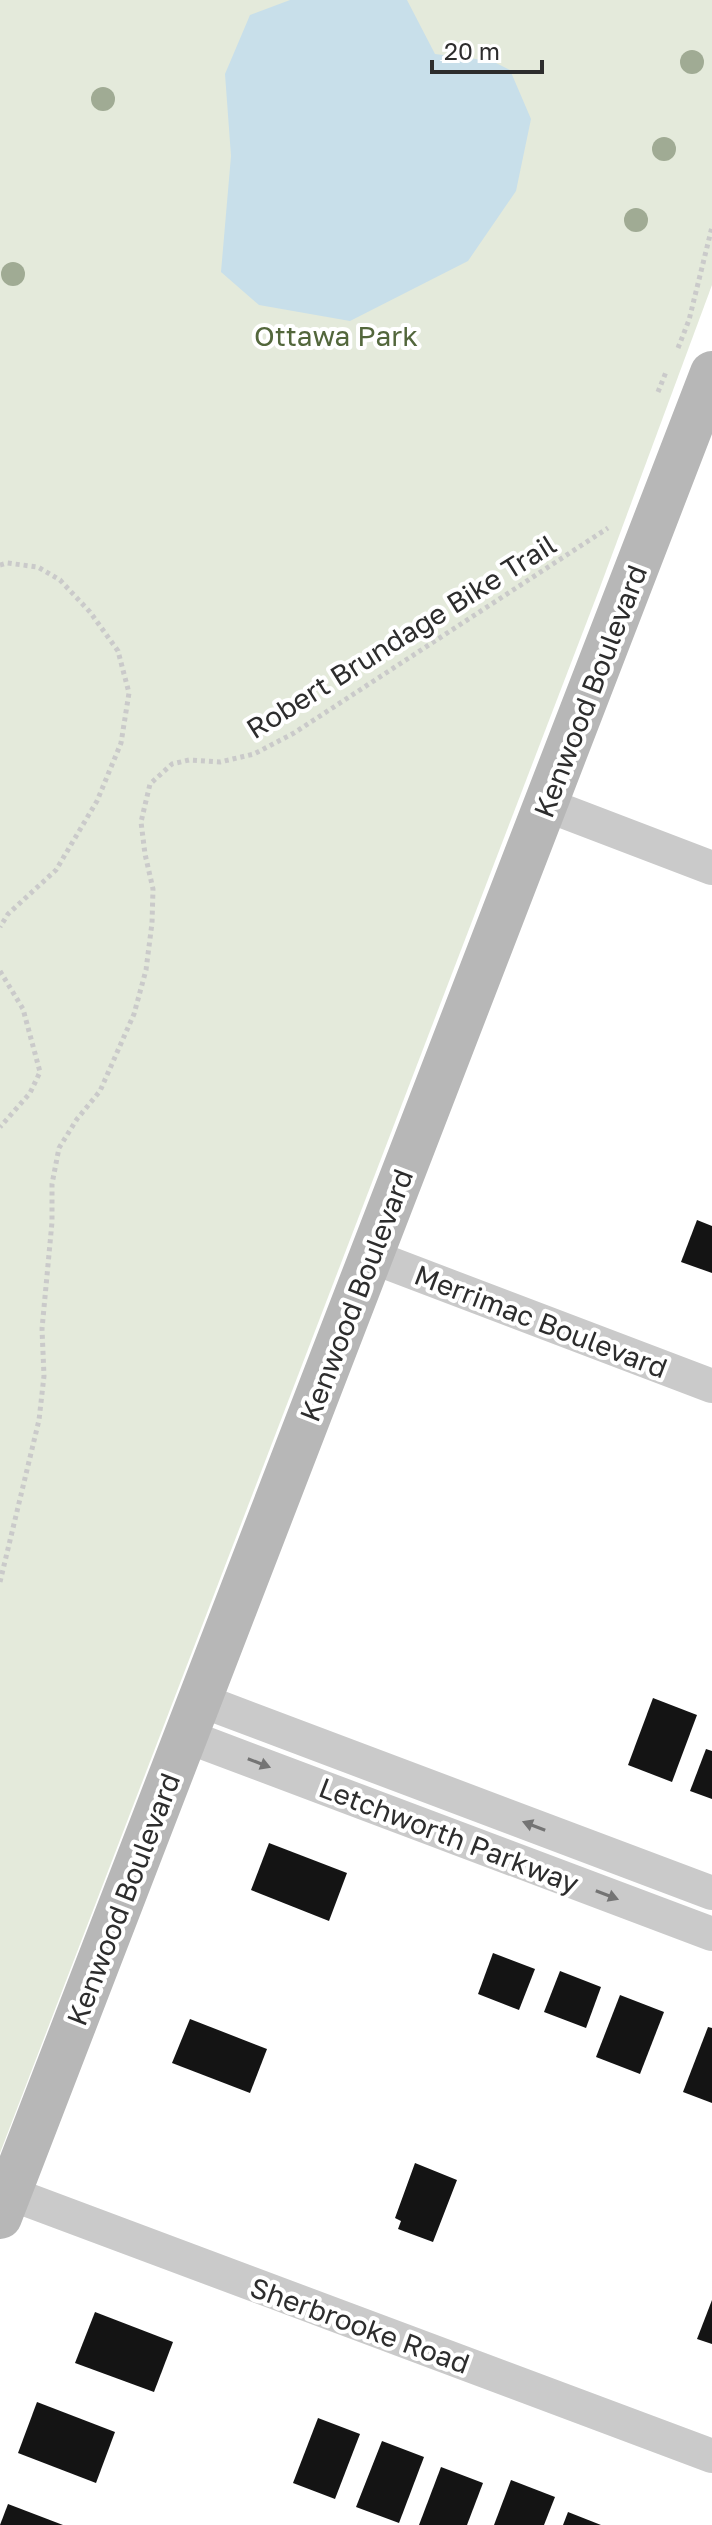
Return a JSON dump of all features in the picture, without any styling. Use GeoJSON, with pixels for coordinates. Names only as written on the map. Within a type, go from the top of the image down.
{"type":"FeatureCollection","features":[{"type":"Feature","properties":{"kind":"street","name":"Kenwood Boulevard"},"geometry":{"type":"LineString","coordinates":[[4,2205],[547,805],[692,366]]}},
{"type":"Feature","properties":{"kind":"street"},"geometry":{"type":"LineString","coordinates":[[547,805],[712,868]]}},
{"type":"Feature","properties":{"kind":"street","name":"Merrimac Boulevard"},"geometry":{"type":"LineString","coordinates":[[370,1256],[712,1386]]}},
{"type":"Feature","properties":{"kind":"street","name":"Letchworth Parkway"},"geometry":{"type":"LineString","coordinates":[[193,1718],[712,1893]]}},
{"type":"Feature","properties":{"kind":"street","name":"Letchworth Parkway"},"geometry":{"type":"LineString","coordinates":[[193,1718],[712,1934]]}},
{"type":"Feature","properties":{"kind":"street","name":"Sherbrooke Road"},"geometry":{"type":"LineString","coordinates":[[4,2205],[712,2456]]}},
{"type":"Feature","properties":{"kind":"path"},"geometry":{"type":"LineString","coordinates":[[692,366],[689,320],[712,227]]}},
{"type":"Feature","properties":{"kind":"path"},"geometry":{"type":"LineString","coordinates":[[657,394],[667,370]]}},
{"type":"Feature","properties":{"kind":"path","name":"Robert Brundage Bike Trail"},"geometry":{"type":"LineString","coordinates":[[0,1582],[39,1420],[44,1376],[42,1329],[52,1222],[52,1184],[59,1148],[100,1091],[134,1014],[146,970],[153,889],[141,822],[150,784],[172,764],[189,760],[231,760],[254,754],[294,733],[560,561],[609,528],[615,519]]}},
{"type":"Feature","properties":{"kind":"path"},"geometry":{"type":"LineString","coordinates":[[0,565],[38,567],[60,580],[90,612],[118,651],[129,693],[121,743],[97,801],[56,870],[8,914],[0,927]]}},
{"type":"Feature","properties":{"kind":"path"},"geometry":{"type":"LineString","coordinates":[[0,971],[23,1009],[40,1072],[30,1093],[0,1127]]}},
{"type":"Feature","properties":{"kind":"green space","name":"Ottawa Park"},"geometry":{"type":"Polygon","coordinates":[[[0,0],[712,0],[712,285],[599,590],[0,2153],[0,0]]]}},
{"type":"Feature","properties":{"kind":"water"},"geometry":{"type":"Polygon","coordinates":[[[290,0],[407,0],[435,54],[492,61],[510,70],[531,119],[516,191],[468,261],[350,321],[259,305],[221,272],[231,156],[225,74],[250,15],[290,0]]]}},
{"type":"Feature","properties":{"kind":"building"},"geometry":{"type":"Polygon","coordinates":[[[697,1220],[712,1226],[712,1273],[681,1262],[697,1220]]]}},
{"type":"Feature","properties":{"kind":"building"},"geometry":{"type":"Polygon","coordinates":[[[653,1698],[697,1715],[672,1782],[628,1765],[653,1698]]]}},
{"type":"Feature","properties":{"kind":"building"},"geometry":{"type":"Polygon","coordinates":[[[706,1749],[712,1751],[712,1799],[690,1791],[706,1749]]]}},
{"type":"Feature","properties":{"kind":"building"},"geometry":{"type":"Polygon","coordinates":[[[269,1843],[347,1873],[329,1921],[251,1890],[269,1843]]]}},
{"type":"Feature","properties":{"kind":"building"},"geometry":{"type":"Polygon","coordinates":[[[493,1953],[535,1969],[519,2010],[478,1994],[493,1953]]]}},
{"type":"Feature","properties":{"kind":"building"},"geometry":{"type":"Polygon","coordinates":[[[560,1971],[601,1987],[586,2028],[544,2012],[560,1971]]]}},
{"type":"Feature","properties":{"kind":"building"},"geometry":{"type":"Polygon","coordinates":[[[620,1995],[664,2012],[640,2074],[596,2057],[620,1995]]]}},
{"type":"Feature","properties":{"kind":"building"},"geometry":{"type":"Polygon","coordinates":[[[190,2019],[267,2049],[250,2093],[172,2063],[190,2019]]]}},
{"type":"Feature","properties":{"kind":"building"},"geometry":{"type":"Polygon","coordinates":[[[708,2027],[712,2028],[712,2103],[683,2092],[708,2027]]]}},
{"type":"Feature","properties":{"kind":"building"},"geometry":{"type":"Polygon","coordinates":[[[415,2163],[457,2180],[433,2242],[398,2229],[401,2221],[395,2218],[415,2163]]]}},
{"type":"Feature","properties":{"kind":"building"},"geometry":{"type":"Polygon","coordinates":[[[712,2300],[712,2344],[697,2339],[712,2300]]]}},
{"type":"Feature","properties":{"kind":"building"},"geometry":{"type":"Polygon","coordinates":[[[95,2312],[173,2342],[154,2392],[75,2363],[95,2312]]]}},
{"type":"Feature","properties":{"kind":"building"},"geometry":{"type":"Polygon","coordinates":[[[37,2402],[115,2432],[96,2483],[18,2453],[37,2402]]]}},
{"type":"Feature","properties":{"kind":"building"},"geometry":{"type":"Polygon","coordinates":[[[318,2418],[360,2434],[335,2499],[293,2483],[318,2418]]]}},
{"type":"Feature","properties":{"kind":"building"},"geometry":{"type":"Polygon","coordinates":[[[382,2441],[424,2457],[399,2523],[356,2507],[382,2441]]]}},
{"type":"Feature","properties":{"kind":"building"},"geometry":{"type":"Polygon","coordinates":[[[441,2467],[483,2483],[467,2525],[419,2525],[441,2467]]]}},
{"type":"Feature","properties":{"kind":"building"},"geometry":{"type":"Polygon","coordinates":[[[511,2480],[555,2497],[544,2525],[494,2525],[511,2480]]]}},
{"type":"Feature","properties":{"kind":"building"},"geometry":{"type":"Polygon","coordinates":[[[8,2504],[63,2525],[0,2525],[8,2504]]]}},
{"type":"Feature","properties":{"kind":"building"},"geometry":{"type":"Polygon","coordinates":[[[568,2512],[601,2525],[563,2525],[568,2512]]]}}]}
